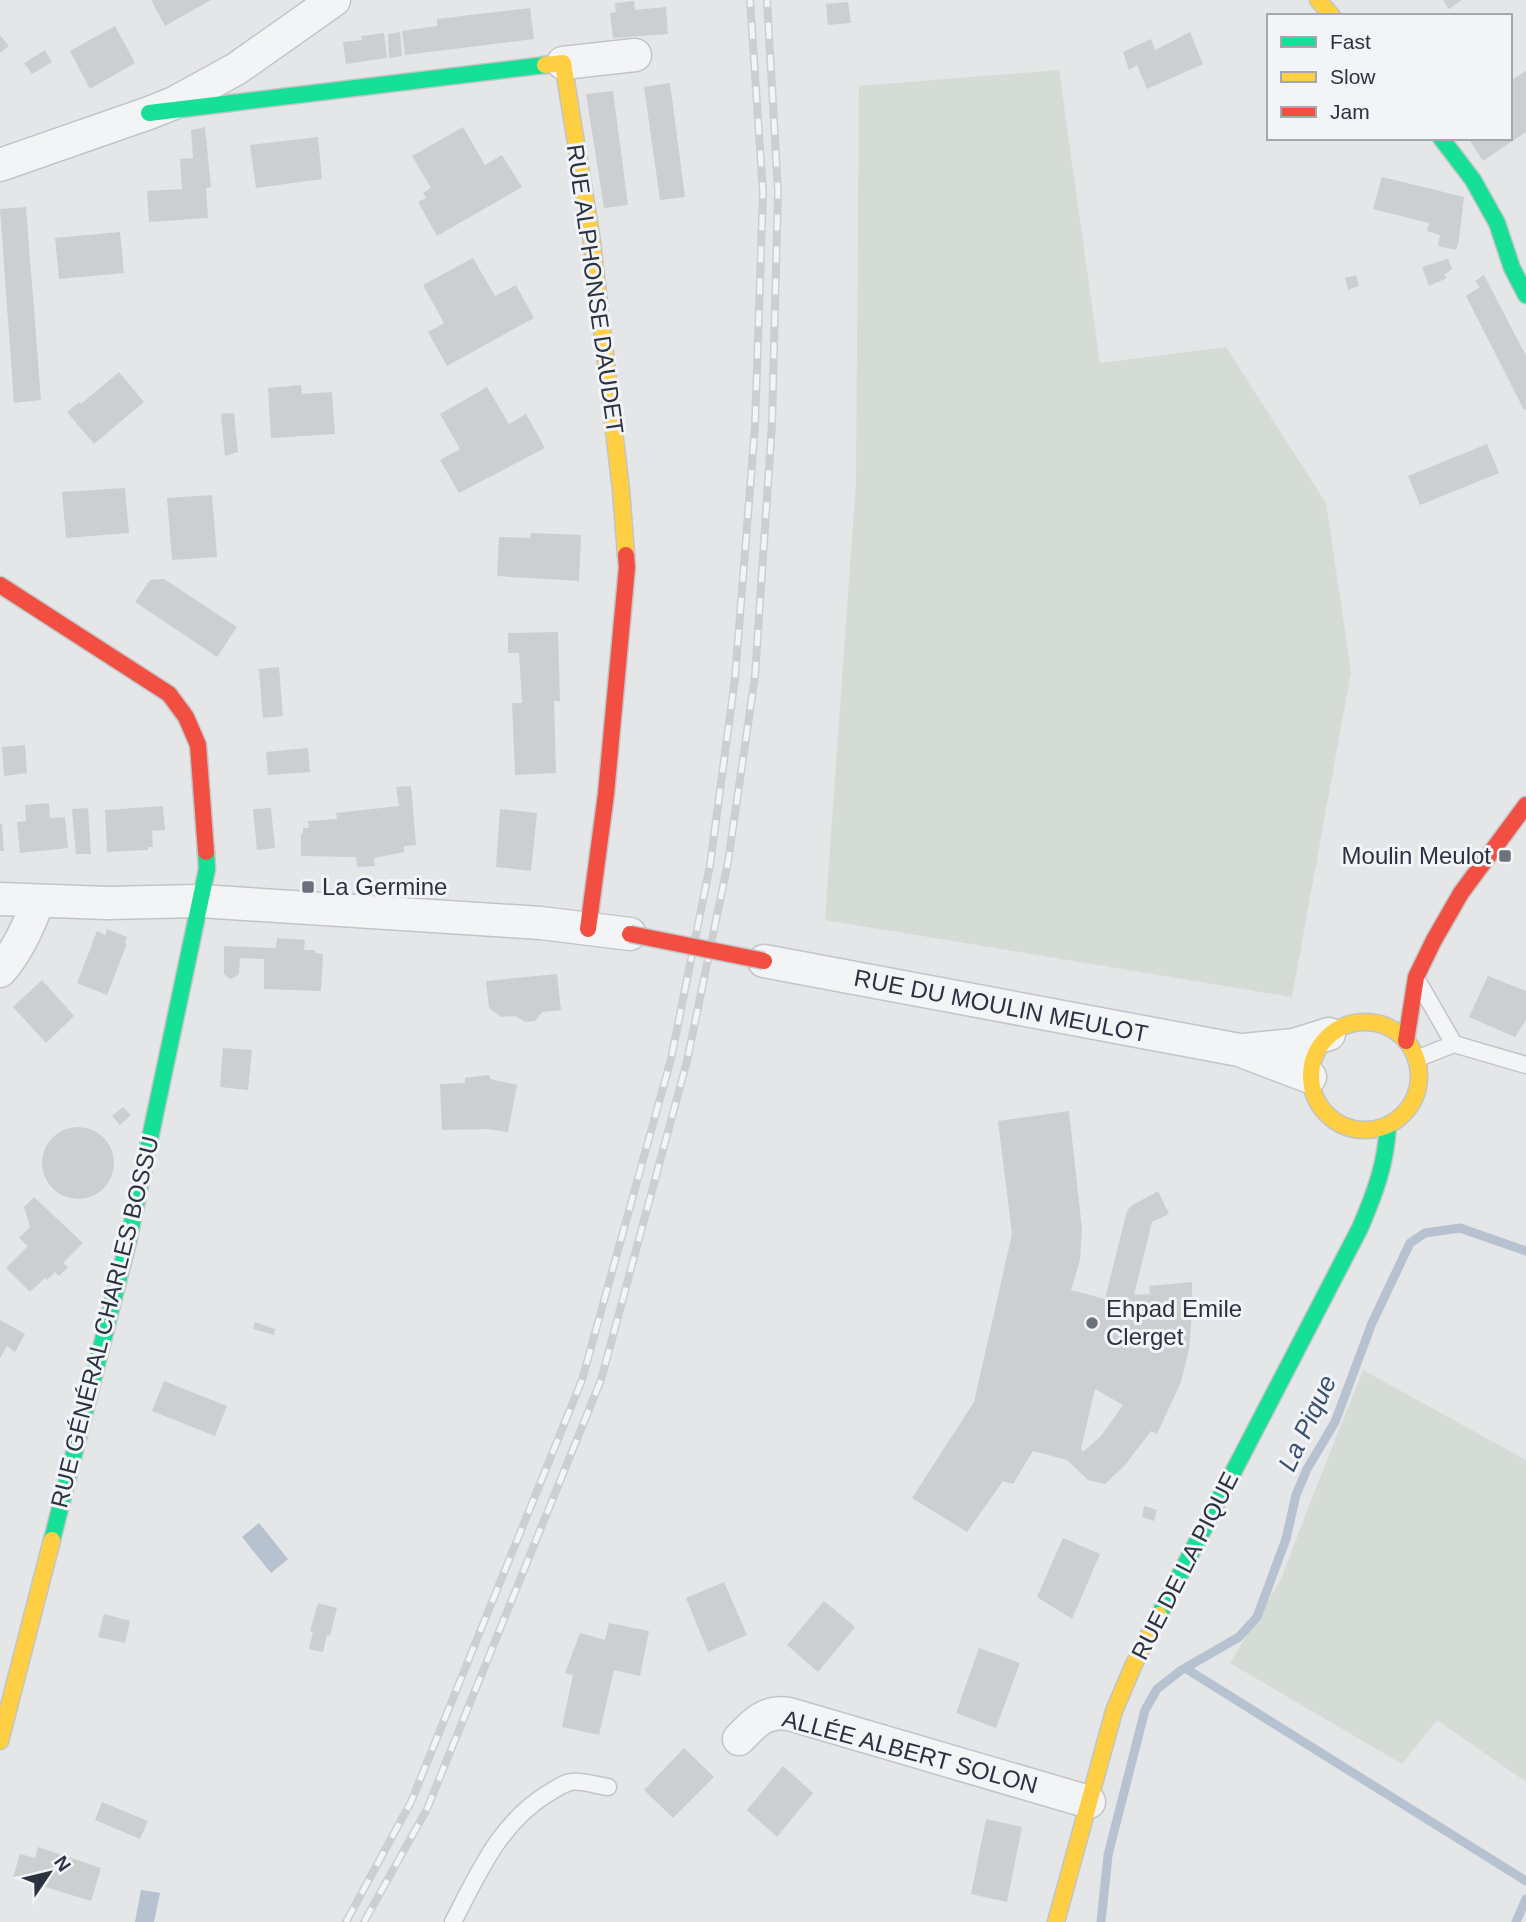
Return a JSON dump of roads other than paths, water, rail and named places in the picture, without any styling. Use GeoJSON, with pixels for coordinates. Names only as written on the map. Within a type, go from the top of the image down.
{"type":"FeatureCollection","features":[{"type":"Feature","properties":{"kind":"street"},"geometry":{"type":"LineString","coordinates":[[0,165],[182,99],[218,80],[334,0]]}},
{"type":"Feature","properties":{"kind":"street"},"geometry":{"type":"LineString","coordinates":[[1318,0],[1330,14]]}},
{"type":"Feature","properties":{"kind":"street"},"geometry":{"type":"LineString","coordinates":[[149,113],[635,55]]}},
{"type":"Feature","properties":{"kind":"street","name":"RUE ALPHONSE DAUDET"},"geometry":{"type":"LineString","coordinates":[[563,63],[591,235],[621,490],[627,567],[606,794],[588,929]]}},
{"type":"Feature","properties":{"kind":"street"},"geometry":{"type":"LineString","coordinates":[[1443,140],[1473,180],[1497,223],[1512,268],[1526,295]]}},
{"type":"Feature","properties":{"kind":"street","name":"RUE GÉNÉRAL CHARLES BOSSU"},"geometry":{"type":"LineString","coordinates":[[0,585],[169,694],[186,717],[198,745],[207,869],[128,1242],[0,1741]]}},
{"type":"Feature","properties":{"kind":"street"},"geometry":{"type":"LineString","coordinates":[[1406,1041],[1416,977],[1434,940],[1461,893],[1526,805]]}},
{"type":"Feature","properties":{"kind":"street"},"geometry":{"type":"LineString","coordinates":[[0,899],[106,903],[200,901],[541,923],[630,934],[764,961]]}},
{"type":"Feature","properties":{"kind":"street"},"geometry":{"type":"LineString","coordinates":[[0,971],[29,926],[38,901]]}},
{"type":"Feature","properties":{"kind":"street","name":"RUE DU MOULIN MEULOT"},"geometry":{"type":"LineString","coordinates":[[764,961],[1239,1050],[1310,1077]]}},
{"type":"Feature","properties":{"kind":"street"},"geometry":{"type":"LineString","coordinates":[[1368,1021],[1416,977]]}},
{"type":"Feature","properties":{"kind":"street"},"geometry":{"type":"LineString","coordinates":[[1368,1021],[1396,1031],[1406,1041],[1416,1059],[1418,1090],[1412,1105],[1401,1117],[1373,1130],[1342,1126],[1329,1118],[1319,1106],[1310,1077],[1312,1061],[1318,1047],[1329,1034],[1341,1027],[1368,1021]]}},
{"type":"Feature","properties":{"kind":"street","name":"RUE DU MOULIN MEULOT"},"geometry":{"type":"LineString","coordinates":[[1239,1050],[1294,1045],[1329,1034]]}},
{"type":"Feature","properties":{"kind":"street","name":"RUE DE LA PIQUE"},"geometry":{"type":"LineString","coordinates":[[1056,1922],[1114,1711],[1134,1664],[1360,1228],[1377,1189],[1388,1125]]}},
{"type":"Feature","properties":{"kind":"street"},"geometry":{"type":"LineString","coordinates":[[1342,1126],[1352,1146]]}},
{"type":"Feature","properties":{"kind":"street","name":"RUE DE LA PIQUE"},"geometry":{"type":"LineString","coordinates":[[1359,1180],[1360,1228]]}},
{"type":"Feature","properties":{"kind":"street","name":"ALLÉE ALBERT SOLON"},"geometry":{"type":"LineString","coordinates":[[739,1739],[762,1717],[779,1712],[1089,1801]]}},
{"type":"Feature","properties":{"kind":"lane"},"geometry":{"type":"LineString","coordinates":[[1416,977],[1454,1044]]}},
{"type":"Feature","properties":{"kind":"lane"},"geometry":{"type":"LineString","coordinates":[[1416,1059],[1454,1044],[1526,1065]]}},
{"type":"Feature","properties":{"kind":"lane"},"geometry":{"type":"LineString","coordinates":[[453,1922],[492,1847],[524,1811],[571,1781],[608,1787]]}},
{"type":"Feature","properties":{"kind":"water"},"geometry":{"type":"Polygon","coordinates":[[[259,1523],[288,1559],[271,1573],[242,1537],[259,1523]]]}},
{"type":"Feature","properties":{"kind":"water"},"geometry":{"type":"Polygon","coordinates":[[[141,1890],[160,1893],[154,1922],[135,1922],[141,1890]]]}},
{"type":"Feature","properties":{"kind":"waterway","name":"La Pique"},"geometry":{"type":"LineString","coordinates":[[1101,1922],[1108,1855],[1145,1710],[1157,1689],[1180,1671],[1239,1637],[1257,1617],[1286,1539],[1296,1495],[1307,1469],[1335,1422],[1372,1323],[1410,1243],[1425,1233],[1460,1228],[1526,1251]]}},
{"type":"Feature","properties":{"kind":"waterway","name":"La Pique"},"geometry":{"type":"LineString","coordinates":[[1185,1668],[1526,1881]]}},
{"type":"Feature","properties":{"kind":"waterway","name":"La Pique"},"geometry":{"type":"LineString","coordinates":[[1516,1922],[1526,1899]]}},
{"type":"Feature","properties":{"kind":"railway"},"geometry":{"type":"LineString","coordinates":[[346,1922],[411,1802],[582,1380],[671,1059],[710,865],[735,678],[755,426],[763,193],[750,0]]}},
{"type":"Feature","properties":{"kind":"railway"},"geometry":{"type":"LineString","coordinates":[[364,1922],[427,1809],[601,1380],[687,1061],[728,862],[755,676],[772,424],[778,191],[767,0]]}},
{"type":"Feature","properties":{"kind":"place","name":"Moulin Meulot"},"geometry":{"type":"Point","coordinates":[1505,856]}},
{"type":"Feature","properties":{"kind":"place","name":"La Germine"},"geometry":{"type":"Point","coordinates":[308,887]}},
{"type":"Feature","properties":{"kind":"place","name":"Ehpad Emile Clerget"},"geometry":{"type":"Point","coordinates":[1092,1323]}}]}
